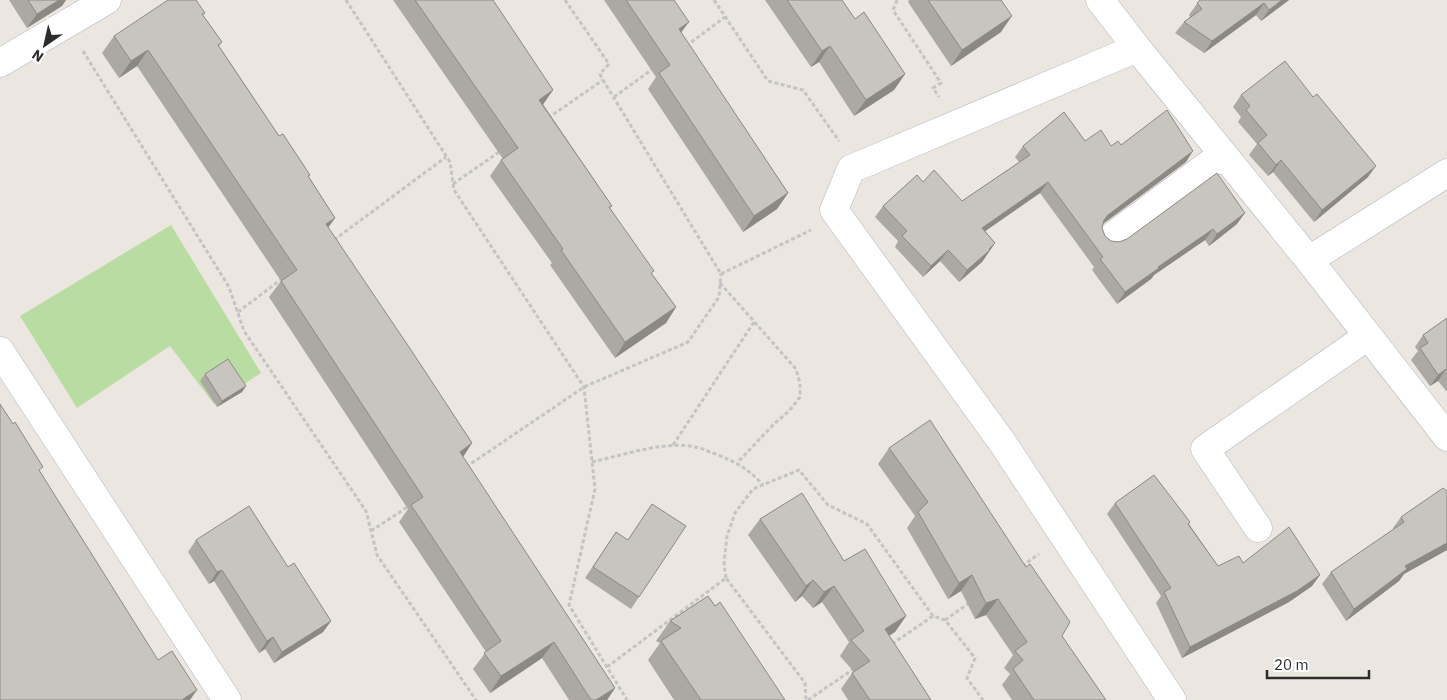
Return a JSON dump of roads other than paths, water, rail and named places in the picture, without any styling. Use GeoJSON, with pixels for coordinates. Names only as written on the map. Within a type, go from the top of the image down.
{"type":"FeatureCollection","features":[{"type":"Feature","properties":{"kind":"street"},"geometry":{"type":"LineString","coordinates":[[0,63],[107,0]]}},
{"type":"Feature","properties":{"kind":"street"},"geometry":{"type":"LineString","coordinates":[[1100,0],[1309,260],[1447,437]]}},
{"type":"Feature","properties":{"kind":"street"},"geometry":{"type":"LineString","coordinates":[[1137,48],[851,169],[834,210],[1002,442],[1172,700]]}},
{"type":"Feature","properties":{"kind":"street"},"geometry":{"type":"LineString","coordinates":[[1110,238],[1223,154]]}},
{"type":"Feature","properties":{"kind":"street"},"geometry":{"type":"LineString","coordinates":[[1309,260],[1447,173]]}},
{"type":"Feature","properties":{"kind":"street"},"geometry":{"type":"LineString","coordinates":[[1258,528],[1205,449],[1368,336]]}},
{"type":"Feature","properties":{"kind":"street"},"geometry":{"type":"LineString","coordinates":[[0,351],[226,700]]}}]}
